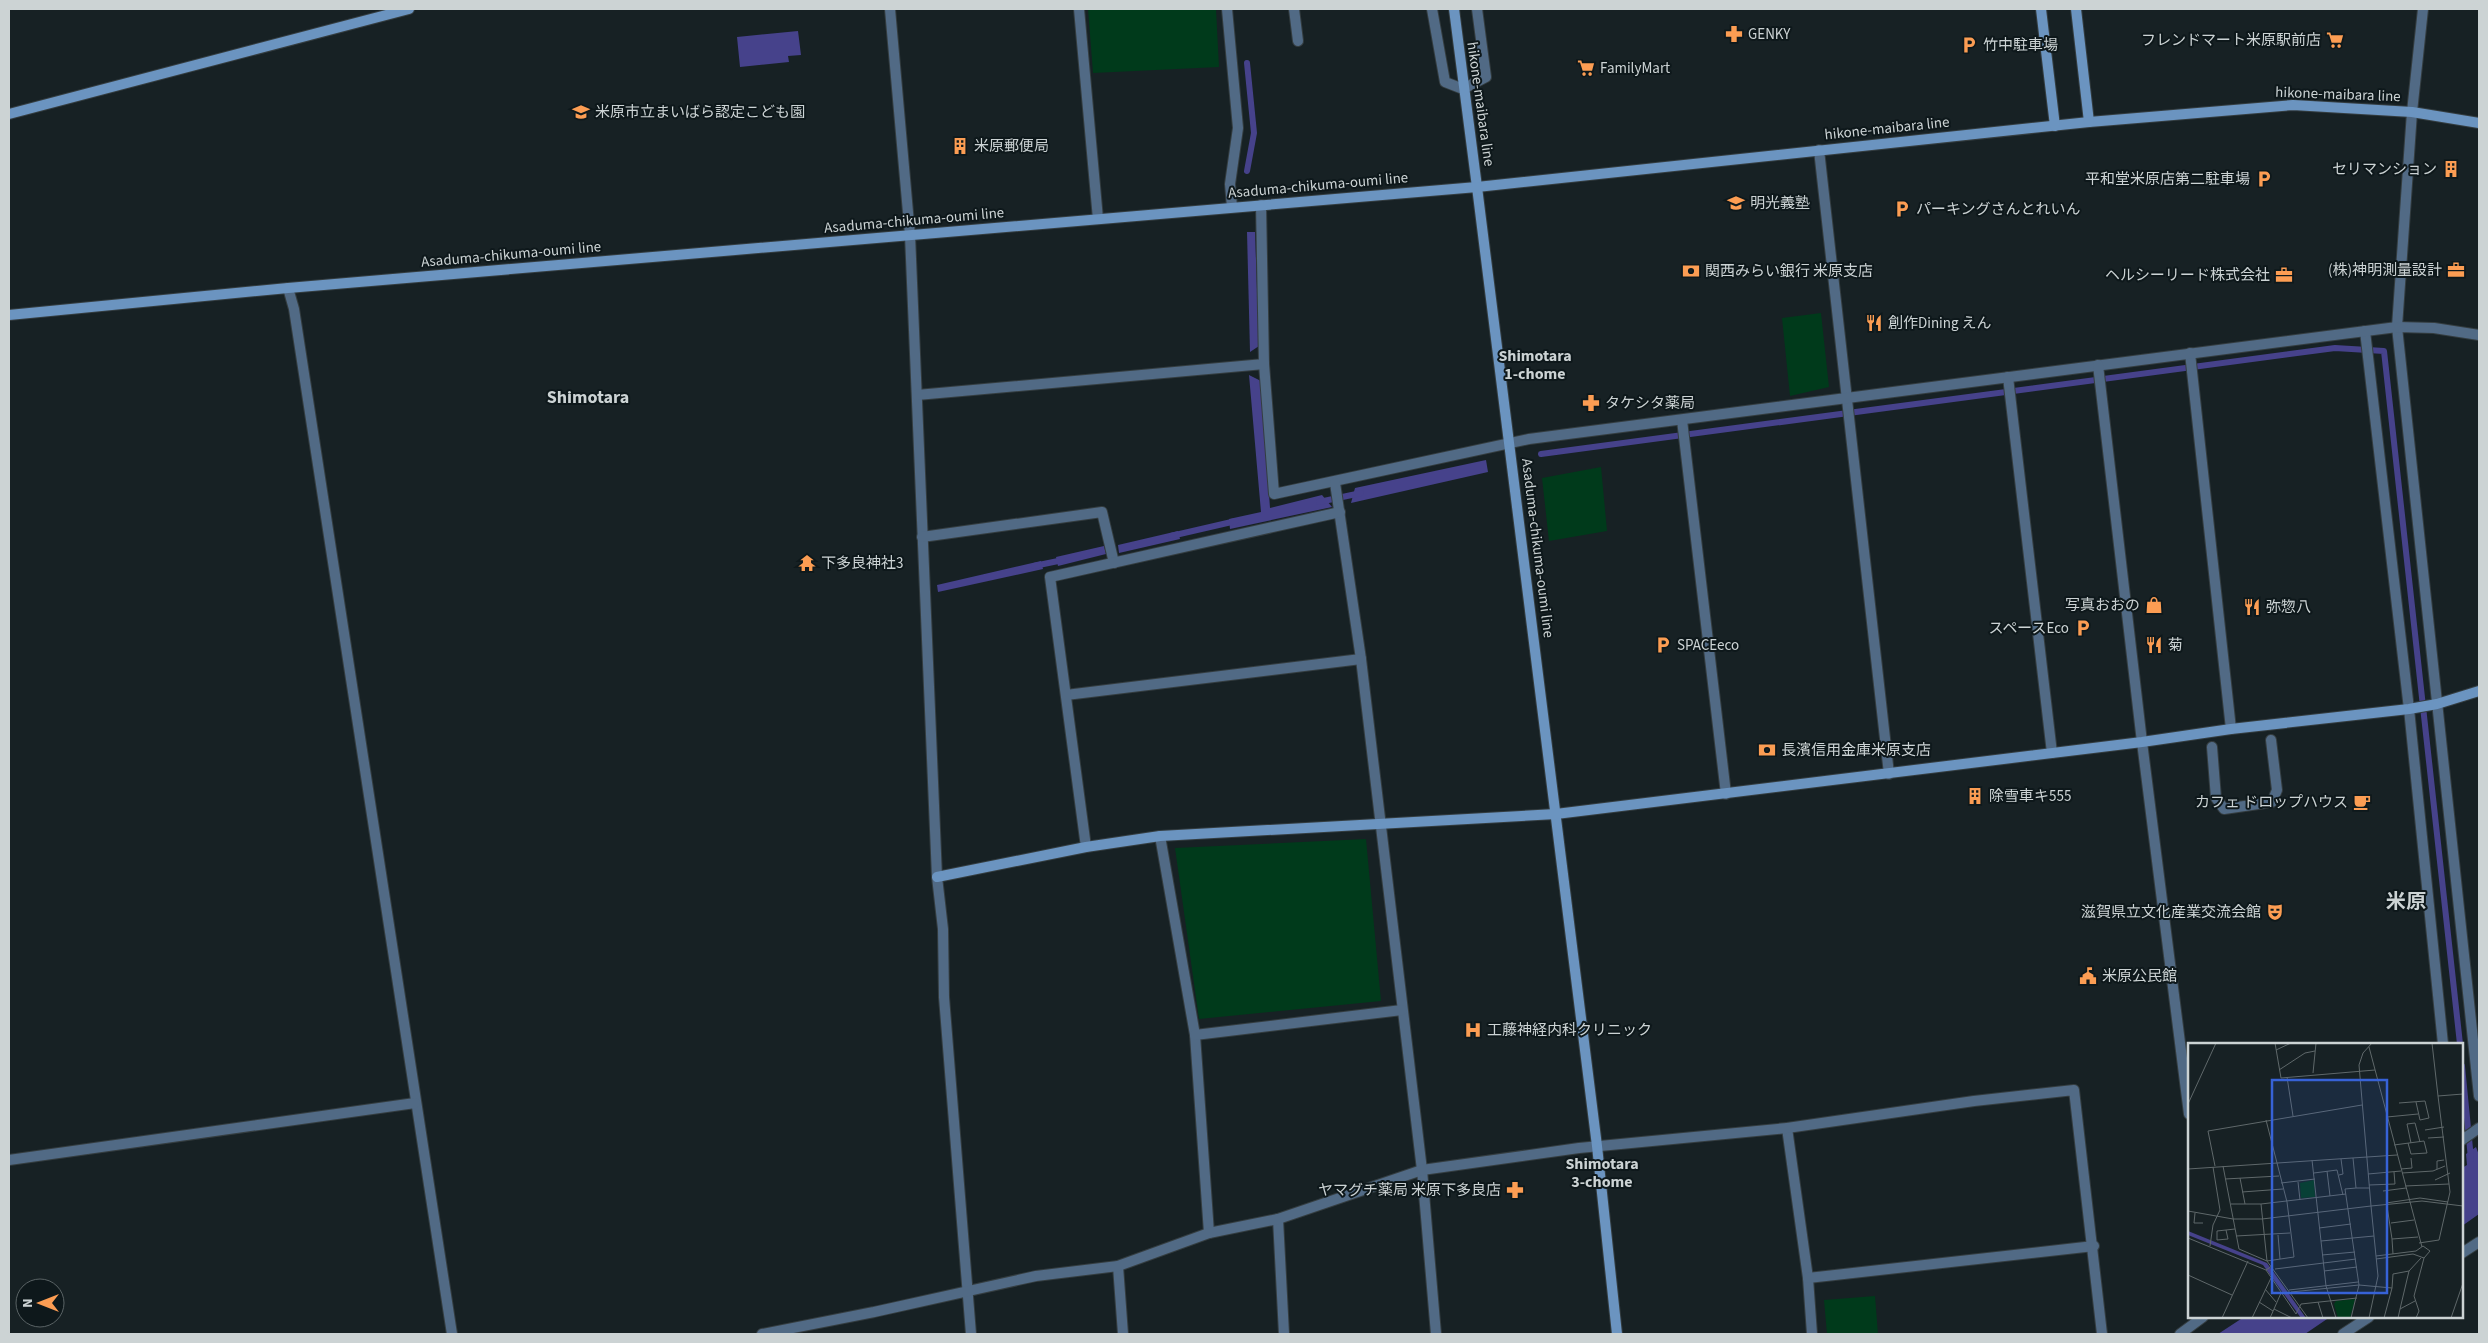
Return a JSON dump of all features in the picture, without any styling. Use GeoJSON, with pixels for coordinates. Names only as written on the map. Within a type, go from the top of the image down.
{"type":"FeatureCollection","features":[{"type":"Feature","properties":{"kind":"main road"},"geometry":{"type":"LineString","coordinates":[[9,114],[409,9]]}},
{"type":"Feature","properties":{"kind":"main road","name":"hikone-maibara line"},"geometry":{"type":"LineString","coordinates":[[1454,9],[1463,88],[1478,187],[2089,122],[2293,105],[2412,112],[2479,123]]}},
{"type":"Feature","properties":{"kind":"main road"},"geometry":{"type":"LineString","coordinates":[[2041,9],[2055,126]]}},
{"type":"Feature","properties":{"kind":"main road"},"geometry":{"type":"LineString","coordinates":[[2076,9],[2089,122]]}},
{"type":"Feature","properties":{"kind":"main road","name":"Asaduma-chikuma-oumi line"},"geometry":{"type":"LineString","coordinates":[[9,315],[288,288],[1478,187],[1597,1146],[1617,1334]]}},
{"type":"Feature","properties":{"kind":"main road"},"geometry":{"type":"LineString","coordinates":[[937,876],[1086,847],[1160,836],[1556,814],[1889,774],[2232,729],[2411,709],[2433,705],[2479,691]]}},
{"type":"Feature","properties":{"kind":"street"},"geometry":{"type":"LineString","coordinates":[[890,9],[910,235],[937,876],[943,929],[944,997],[971,1334]]}},
{"type":"Feature","properties":{"kind":"street"},"geometry":{"type":"LineString","coordinates":[[1080,9],[1098,219]]}},
{"type":"Feature","properties":{"kind":"street"},"geometry":{"type":"LineString","coordinates":[[1227,9],[1238,128],[1230,184],[1232,207]]}},
{"type":"Feature","properties":{"kind":"street"},"geometry":{"type":"LineString","coordinates":[[1294,9],[1298,41]]}},
{"type":"Feature","properties":{"kind":"street"},"geometry":{"type":"LineString","coordinates":[[1432,9],[1445,82],[1463,88],[1486,77],[1477,9]]}},
{"type":"Feature","properties":{"kind":"street"},"geometry":{"type":"LineString","coordinates":[[2423,9],[2412,112],[2398,327],[2433,705],[2479,1096]]}},
{"type":"Feature","properties":{"kind":"street"},"geometry":{"type":"LineString","coordinates":[[1819,150],[1849,401],[1889,774]]}},
{"type":"Feature","properties":{"kind":"street"},"geometry":{"type":"LineString","coordinates":[[1262,205],[1264,364],[1274,494],[1336,487],[1510,443],[1683,424],[1849,401],[2009,382],[2398,327],[2434,328],[2479,335]]}},
{"type":"Feature","properties":{"kind":"street"},"geometry":{"type":"LineString","coordinates":[[288,288],[294,309],[452,1334]]}},
{"type":"Feature","properties":{"kind":"street"},"geometry":{"type":"LineString","coordinates":[[2365,331],[2411,709],[2443,1043]]}},
{"type":"Feature","properties":{"kind":"street"},"geometry":{"type":"LineString","coordinates":[[2191,357],[2232,729]]}},
{"type":"Feature","properties":{"kind":"street"},"geometry":{"type":"LineString","coordinates":[[917,395],[1264,364]]}},
{"type":"Feature","properties":{"kind":"street"},"geometry":{"type":"LineString","coordinates":[[2099,370],[2142,742],[2188,1106]]}},
{"type":"Feature","properties":{"kind":"street"},"geometry":{"type":"LineString","coordinates":[[2009,382],[2052,753]]}},
{"type":"Feature","properties":{"kind":"street"},"geometry":{"type":"LineString","coordinates":[[1683,424],[1726,794]]}},
{"type":"Feature","properties":{"kind":"street"},"geometry":{"type":"LineString","coordinates":[[1336,487],[1361,659],[1422,1170],[1436,1334]]}},
{"type":"Feature","properties":{"kind":"street"},"geometry":{"type":"LineString","coordinates":[[1086,847],[1050,577],[1112,554],[1340,508]]}},
{"type":"Feature","properties":{"kind":"street"},"geometry":{"type":"LineString","coordinates":[[922,537],[1102,512],[1112,554]]}},
{"type":"Feature","properties":{"kind":"street"},"geometry":{"type":"LineString","coordinates":[[1066,695],[1361,659]]}},
{"type":"Feature","properties":{"kind":"street"},"geometry":{"type":"LineString","coordinates":[[2212,748],[2216,798],[2224,809],[2272,802],[2278,790],[2271,740]]}},
{"type":"Feature","properties":{"kind":"street"},"geometry":{"type":"LineString","coordinates":[[1160,836],[1195,1034],[1209,1233]]}},
{"type":"Feature","properties":{"kind":"street"},"geometry":{"type":"LineString","coordinates":[[1195,1034],[1402,1010]]}},
{"type":"Feature","properties":{"kind":"street"},"geometry":{"type":"LineString","coordinates":[[762,1334],[874,1312],[1036,1276],[1118,1266],[1209,1233],[1278,1219],[1422,1170],[1597,1146],[1787,1128],[1974,1101],[2074,1090],[2094,1246],[2102,1334]]}},
{"type":"Feature","properties":{"kind":"street"},"geometry":{"type":"LineString","coordinates":[[9,1160],[415,1103]]}},
{"type":"Feature","properties":{"kind":"street"},"geometry":{"type":"LineString","coordinates":[[1787,1128],[1808,1278],[1812,1334]]}},
{"type":"Feature","properties":{"kind":"street"},"geometry":{"type":"LineString","coordinates":[[2463,1139],[2478,1129]]}},
{"type":"Feature","properties":{"kind":"street"},"geometry":{"type":"LineString","coordinates":[[1278,1219],[1284,1334]]}},
{"type":"Feature","properties":{"kind":"street"},"geometry":{"type":"LineString","coordinates":[[2463,1253],[2479,1242]]}},
{"type":"Feature","properties":{"kind":"street"},"geometry":{"type":"LineString","coordinates":[[1808,1278],[2094,1246]]}},
{"type":"Feature","properties":{"kind":"street"},"geometry":{"type":"LineString","coordinates":[[1118,1266],[1123,1334]]}},
{"type":"Feature","properties":{"kind":"street"},"geometry":{"type":"LineString","coordinates":[[2180,1334],[2202,1318]]}},
{"type":"Feature","properties":{"kind":"street"},"geometry":{"type":"LineString","coordinates":[[2343,1334],[2367,1318]]}},
{"type":"Feature","properties":{"kind":"green space"},"geometry":{"type":"Polygon","coordinates":[[[1088,9],[1216,9],[1219,67],[1093,73],[1088,9]]]}},
{"type":"Feature","properties":{"kind":"green space"},"geometry":{"type":"Polygon","coordinates":[[[1821,313],[1829,387],[1790,396],[1782,318],[1821,313]]]}},
{"type":"Feature","properties":{"kind":"green space"},"geometry":{"type":"Polygon","coordinates":[[[1601,467],[1607,531],[1549,541],[1542,478],[1601,467]]]}},
{"type":"Feature","properties":{"kind":"green space"},"geometry":{"type":"Polygon","coordinates":[[[1366,839],[1381,1001],[1199,1019],[1175,848],[1366,839]]]}},
{"type":"Feature","properties":{"kind":"green space"},"geometry":{"type":"Polygon","coordinates":[[[1875,1296],[1878,1334],[1827,1334],[1824,1300],[1875,1296]]]}},
{"type":"Feature","properties":{"kind":"shaded area"},"geometry":{"type":"Polygon","coordinates":[[[798,31],[801,55],[788,56],[789,62],[740,67],[737,37],[798,31]]]}},
{"type":"Feature","properties":{"kind":"shaded area"},"geometry":{"type":"Polygon","coordinates":[[[1247,232],[1255,232],[1259,346],[1250,352],[1247,232]]]}},
{"type":"Feature","properties":{"kind":"shaded area"},"geometry":{"type":"Polygon","coordinates":[[[1249,375],[1261,381],[1270,508],[1322,495],[1332,507],[1230,529],[1229,519],[1261,512],[1249,375]]]}},
{"type":"Feature","properties":{"kind":"shaded area"},"geometry":{"type":"Polygon","coordinates":[[[1486,460],[1488,472],[1351,503],[1355,488],[1486,460]]]}},
{"type":"Feature","properties":{"kind":"shaded area"},"geometry":{"type":"Polygon","coordinates":[[[1178,531],[1180,539],[1119,553],[1118,545],[1178,531]]]}},
{"type":"Feature","properties":{"kind":"shaded area"},"geometry":{"type":"Polygon","coordinates":[[[1104,546],[1106,554],[1058,566],[1056,557],[1104,546]]]}},
{"type":"Feature","properties":{"kind":"shaded area"},"geometry":{"type":"Polygon","coordinates":[[[1041,561],[1043,569],[938,592],[937,585],[1041,561]]]}},
{"type":"Feature","properties":{"kind":"shaded area"},"geometry":{"type":"Polygon","coordinates":[[[2476,1147],[2479,1155],[2479,1214],[2463,1225],[2463,1167],[2467,1165],[2466,1154],[2476,1147]]]}},
{"type":"Feature","properties":{"kind":"shaded area"},"geometry":{"type":"Polygon","coordinates":[[[2242,1318],[2329,1318],[2305,1334],[2218,1334],[2242,1318]]]}},
{"type":"Feature","properties":{"kind":"waterway"},"geometry":{"type":"LineString","coordinates":[[1247,63],[1254,133],[1247,171]]}},
{"type":"Feature","properties":{"kind":"waterway"},"geometry":{"type":"LineString","coordinates":[[1541,454],[2335,348],[2384,351],[2460,1043]]}},
{"type":"Feature","properties":{"kind":"waterway"},"geometry":{"type":"LineString","coordinates":[[1319,502],[1361,493]]}},
{"type":"Feature","properties":{"kind":"waterway"},"geometry":{"type":"LineString","coordinates":[[1171,536],[1236,521]]}},
{"type":"Feature","properties":{"kind":"waterway"},"geometry":{"type":"LineString","coordinates":[[1034,566],[1063,560]]}},
{"type":"Feature","properties":{"kind":"waterway"},"geometry":{"type":"LineString","coordinates":[[2463,1076],[2471,1159]]}},
{"type":"Feature","properties":{"kind":"place","name":"GENKY"},"geometry":{"type":"Point","coordinates":[1734,34]}},
{"type":"Feature","properties":{"kind":"place","name":"フレンドマート米原駅前店"},"geometry":{"type":"Point","coordinates":[2335,40]}},
{"type":"Feature","properties":{"kind":"place","name":"竹中駐車場"},"geometry":{"type":"Point","coordinates":[1969,45]}},
{"type":"Feature","properties":{"kind":"place","name":"FamilyMart"},"geometry":{"type":"Point","coordinates":[1586,68]}},
{"type":"Feature","properties":{"kind":"place","name":"米原市立まいばら認定こども園"},"geometry":{"type":"Point","coordinates":[581,112]}},
{"type":"Feature","properties":{"kind":"place","name":"米原郵便局"},"geometry":{"type":"Point","coordinates":[960,146]}},
{"type":"Feature","properties":{"kind":"place","name":"セリマンション"},"geometry":{"type":"Point","coordinates":[2451,169]}},
{"type":"Feature","properties":{"kind":"place","name":"平和堂米原店第二駐車場"},"geometry":{"type":"Point","coordinates":[2264,179]}},
{"type":"Feature","properties":{"kind":"place","name":"明光義塾"},"geometry":{"type":"Point","coordinates":[1736,203]}},
{"type":"Feature","properties":{"kind":"place","name":"パーキングさんとれいん"},"geometry":{"type":"Point","coordinates":[1902,209]}},
{"type":"Feature","properties":{"kind":"place","name":"(株)神明測量設計"},"geometry":{"type":"Point","coordinates":[2456,270]}},
{"type":"Feature","properties":{"kind":"place","name":"関西みらい銀行 米原支店"},"geometry":{"type":"Point","coordinates":[1691,271]}},
{"type":"Feature","properties":{"kind":"place","name":"ヘルシーリード株式会社"},"geometry":{"type":"Point","coordinates":[2284,275]}},
{"type":"Feature","properties":{"kind":"place","name":"創作Dining えん"},"geometry":{"type":"Point","coordinates":[1874,323]}},
{"type":"Feature","properties":{"kind":"place","name":"タケシタ薬局"},"geometry":{"type":"Point","coordinates":[1591,403]}},
{"type":"Feature","properties":{"kind":"place","name":"下多良神社3"},"geometry":{"type":"Point","coordinates":[807,563]}},
{"type":"Feature","properties":{"kind":"place","name":"写真おおの"},"geometry":{"type":"Point","coordinates":[2154,605]}},
{"type":"Feature","properties":{"kind":"place","name":"弥惣八"},"geometry":{"type":"Point","coordinates":[2252,607]}},
{"type":"Feature","properties":{"kind":"place","name":"スペースEco"},"geometry":{"type":"Point","coordinates":[2083,628]}},
{"type":"Feature","properties":{"kind":"place","name":"SPACEeco"},"geometry":{"type":"Point","coordinates":[1663,645]}},
{"type":"Feature","properties":{"kind":"place","name":"菊"},"geometry":{"type":"Point","coordinates":[2154,645]}},
{"type":"Feature","properties":{"kind":"place","name":"長濱信用金庫米原支店"},"geometry":{"type":"Point","coordinates":[1767,750]}},
{"type":"Feature","properties":{"kind":"place","name":"除雪車キ555"},"geometry":{"type":"Point","coordinates":[1975,796]}},
{"type":"Feature","properties":{"kind":"place","name":"カフェ ドロップハウス"},"geometry":{"type":"Point","coordinates":[2362,802]}},
{"type":"Feature","properties":{"kind":"place","name":"滋賀県立文化産業交流会館"},"geometry":{"type":"Point","coordinates":[2275,912]}},
{"type":"Feature","properties":{"kind":"place","name":"米原公民館"},"geometry":{"type":"Point","coordinates":[2088,976]}},
{"type":"Feature","properties":{"kind":"place","name":"工藤神経内科クリニック"},"geometry":{"type":"Point","coordinates":[1473,1030]}},
{"type":"Feature","properties":{"kind":"place","name":"ヤマグチ薬局 米原下多良店"},"geometry":{"type":"Point","coordinates":[1515,1190]}},
{"type":"Feature","properties":{"kind":"district","name":"Shimotara 1-chome"},"geometry":{"type":"Point","coordinates":[1535,364]}},
{"type":"Feature","properties":{"kind":"district","name":"Shimotara"},"geometry":{"type":"Point","coordinates":[588,397]}},
{"type":"Feature","properties":{"kind":"district","name":"米原"},"geometry":{"type":"Point","coordinates":[2406,901]}},
{"type":"Feature","properties":{"kind":"district","name":"Shimotara 3-chome"},"geometry":{"type":"Point","coordinates":[1602,1172]}}]}
